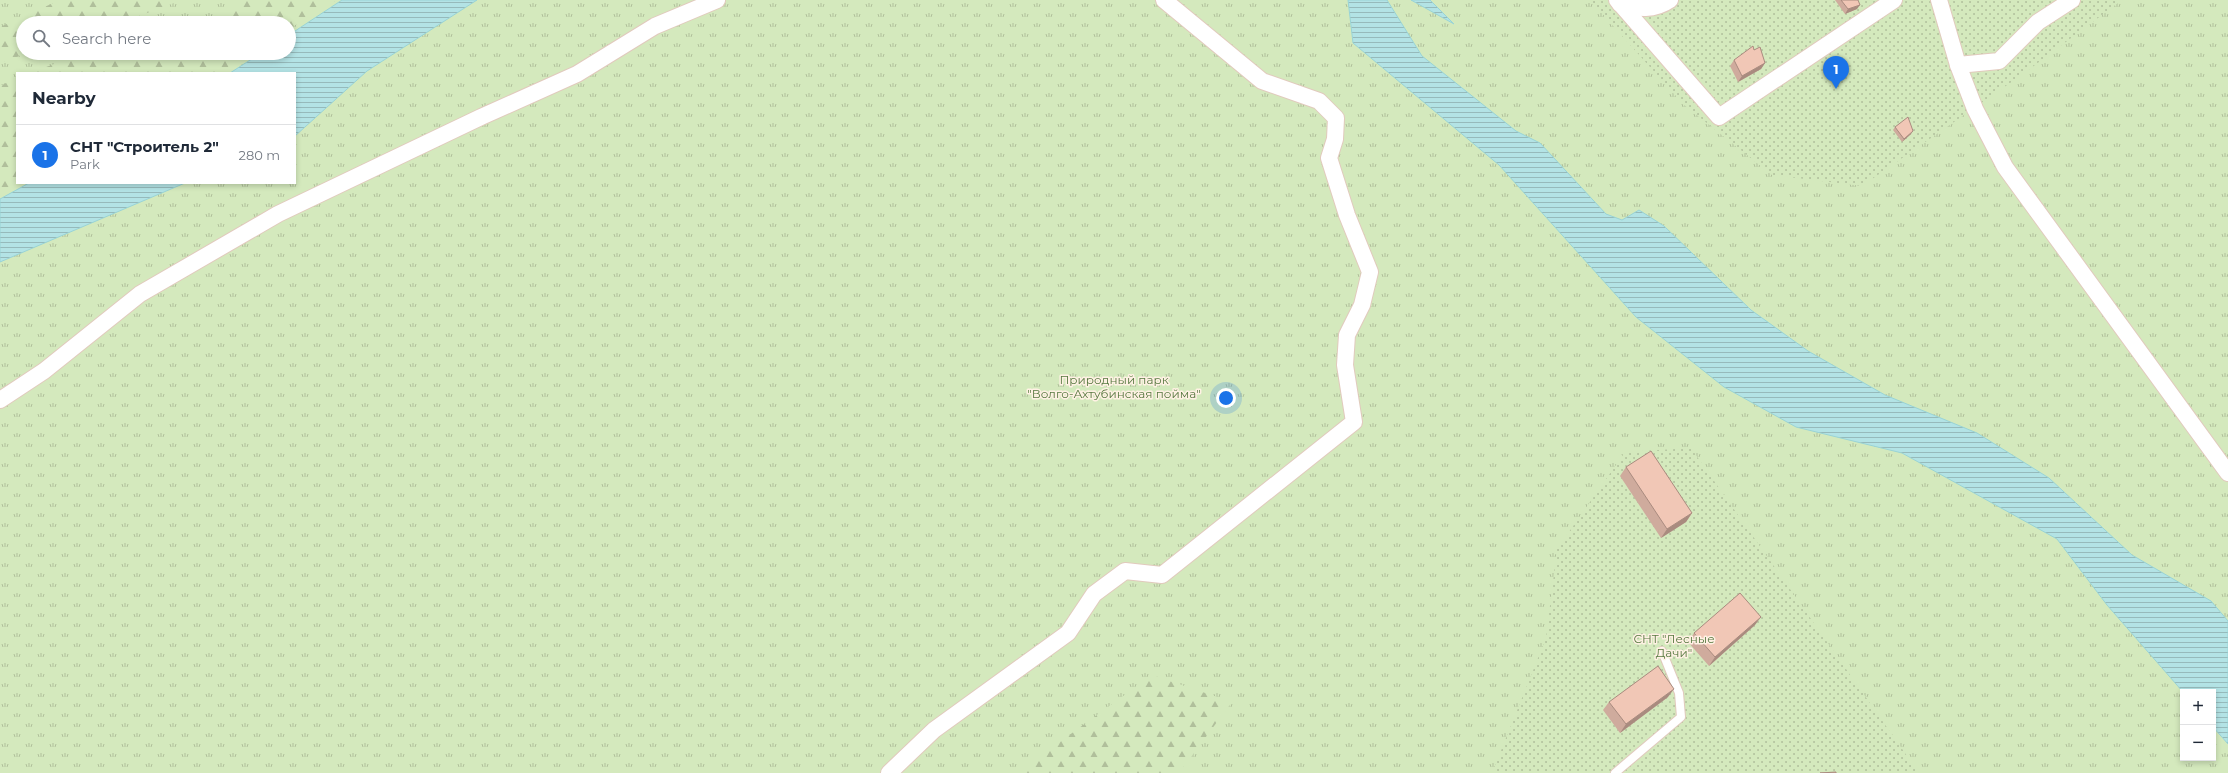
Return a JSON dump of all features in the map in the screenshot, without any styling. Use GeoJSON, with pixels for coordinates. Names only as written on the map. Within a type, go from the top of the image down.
{"type":"FeatureCollection","features":[{"type":"Feature","properties":{"kind":"street"},"geometry":{"type":"LineString","coordinates":[[0,400],[44,371],[140,294],[278,214],[481,117],[577,74],[654,26],[717,0]]}},
{"type":"Feature","properties":{"kind":"street"},"geometry":{"type":"LineString","coordinates":[[888,773],[934,730],[1068,633],[1094,594],[1125,571],[1162,575],[1354,422],[1345,365],[1347,335],[1362,305],[1370,272],[1347,215],[1329,158],[1335,139],[1336,118],[1318,102],[1262,81],[1164,0]]}},
{"type":"Feature","properties":{"kind":"street"},"geometry":{"type":"LineString","coordinates":[[1619,2],[1648,9],[1670,0]]}},
{"type":"Feature","properties":{"kind":"street"},"geometry":{"type":"LineString","coordinates":[[1619,2],[1719,117],[1894,0]]}},
{"type":"Feature","properties":{"kind":"street"},"geometry":{"type":"LineString","coordinates":[[1939,0],[1958,65],[1976,109],[2005,167],[2228,473]]}},
{"type":"Feature","properties":{"kind":"street"},"geometry":{"type":"LineString","coordinates":[[1958,65],[1999,61],[2038,22],[2072,0]]}},
{"type":"Feature","properties":{"kind":"lane"},"geometry":{"type":"LineString","coordinates":[[1615,773],[1681,717],[1679,693],[1662,651]]}},
{"type":"Feature","properties":{"kind":"green space","name":"Природный парк \"Волго-Ахтубинская пойма\""},"geometry":{"type":"Polygon","coordinates":[[[0,0],[2228,0],[2228,773],[0,773],[0,0]]]}},
{"type":"Feature","properties":{"kind":"green space"},"geometry":{"type":"Polygon","coordinates":[[[60,0],[182,0],[139,16],[24,16],[60,0]]]}},
{"type":"Feature","properties":{"kind":"green space"},"geometry":{"type":"Polygon","coordinates":[[[245,0],[337,0],[296,25],[296,16],[226,16],[245,0]]]}},
{"type":"Feature","properties":{"kind":"green space"},"geometry":{"type":"Polygon","coordinates":[[[1590,0],[2122,0],[2023,74],[1862,186],[1772,175],[1683,104],[1590,0]]]}},
{"type":"Feature","properties":{"kind":"green space"},"geometry":{"type":"Polygon","coordinates":[[[16,20],[16,57],[0,63],[0,27],[16,20]]]}},
{"type":"Feature","properties":{"kind":"green space"},"geometry":{"type":"Polygon","coordinates":[[[65,60],[239,60],[220,72],[33,72],[65,60]]]}},
{"type":"Feature","properties":{"kind":"green space"},"geometry":{"type":"Polygon","coordinates":[[[16,78],[16,184],[18,184],[0,192],[0,86],[16,78]]]}},
{"type":"Feature","properties":{"kind":"green space","name":"СНТ \"Лесные Дачи\""},"geometry":{"type":"Polygon","coordinates":[[[1691,448],[1919,773],[1492,773],[1546,638],[1557,549],[1625,452],[1691,448]]]}},
{"type":"Feature","properties":{"kind":"green space"},"geometry":{"type":"Polygon","coordinates":[[[1152,675],[1232,702],[1179,773],[1017,773],[1152,675]]]}},
{"type":"Feature","properties":{"kind":"water"},"geometry":{"type":"Polygon","coordinates":[[[342,0],[477,0],[367,71],[296,135],[296,72],[232,72],[250,60],[296,60],[296,30],[342,0]]]}},
{"type":"Feature","properties":{"kind":"water"},"geometry":{"type":"Polygon","coordinates":[[[1348,0],[1387,0],[1422,56],[1516,131],[1540,143],[1606,214],[1622,220],[1639,210],[1664,226],[1751,310],[1808,351],[1885,395],[1977,433],[2049,478],[2132,555],[2211,601],[2228,621],[2228,744],[2216,730],[2216,689],[2180,689],[2107,605],[2057,539],[1902,453],[1796,427],[1724,387],[1636,317],[1499,165],[1353,43],[1348,0]]]}},
{"type":"Feature","properties":{"kind":"water"},"geometry":{"type":"Polygon","coordinates":[[[1411,0],[1430,0],[1454,24],[1411,0]]]}},
{"type":"Feature","properties":{"kind":"water"},"geometry":{"type":"Polygon","coordinates":[[[27,184],[183,184],[0,262],[0,199],[27,184]]]}},
{"type":"Feature","properties":{"kind":"building"},"geometry":{"type":"Polygon","coordinates":[[[1841,0],[1858,0],[1860,5],[1848,9],[1841,0]]]}},
{"type":"Feature","properties":{"kind":"building"},"geometry":{"type":"Polygon","coordinates":[[[1753,46],[1754,50],[1760,47],[1765,63],[1742,76],[1734,60],[1753,46]]]}},
{"type":"Feature","properties":{"kind":"building"},"geometry":{"type":"Polygon","coordinates":[[[1908,117],[1913,131],[1904,139],[1895,127],[1908,117]]]}},
{"type":"Feature","properties":{"kind":"building"},"geometry":{"type":"Polygon","coordinates":[[[1651,451],[1692,513],[1667,529],[1626,467],[1651,451]]]}},
{"type":"Feature","properties":{"kind":"building"},"geometry":{"type":"Polygon","coordinates":[[[1740,593],[1761,617],[1715,657],[1694,633],[1740,593]]]}},
{"type":"Feature","properties":{"kind":"building"},"geometry":{"type":"Polygon","coordinates":[[[1658,666],[1674,689],[1626,724],[1609,702],[1658,666]]]}},
{"type":"Feature","properties":{"kind":"place","name":"СНТ \"Строитель 2\""},"geometry":{"type":"Point","coordinates":[1836,89]}}]}
